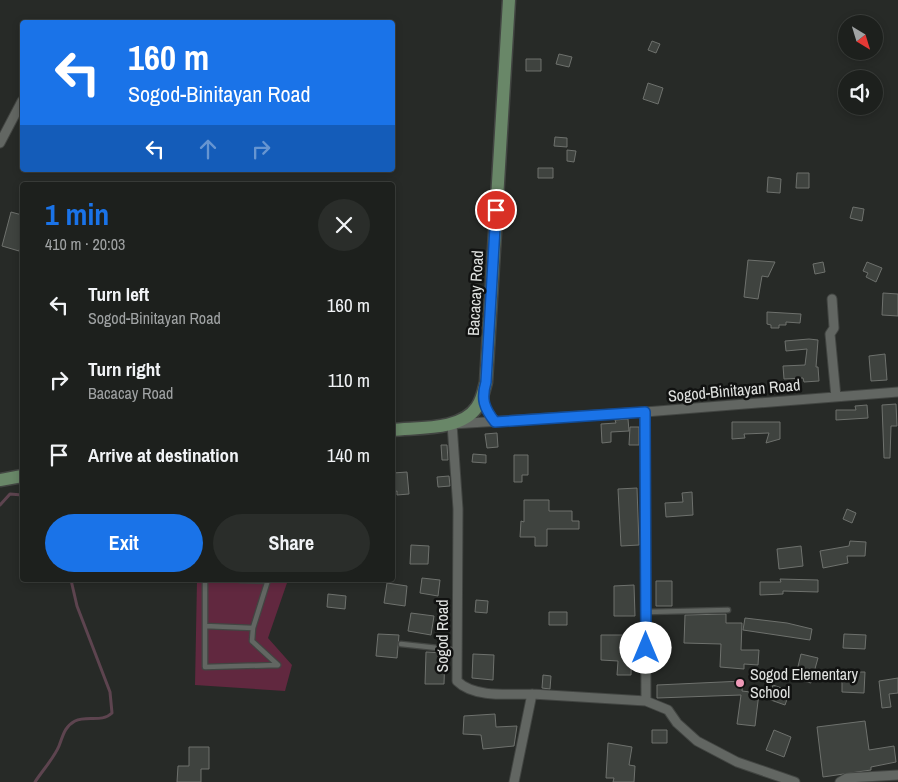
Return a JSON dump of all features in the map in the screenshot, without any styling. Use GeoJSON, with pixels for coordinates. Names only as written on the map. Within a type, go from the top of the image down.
{"type":"FeatureCollection","features":[{"type":"Feature","properties":{"kind":"main road","name":"Bacacay Road"},"geometry":{"type":"LineString","coordinates":[[395,430],[452,424],[470,415],[477,408],[486,382],[509,0]]}},
{"type":"Feature","properties":{"kind":"main road"},"geometry":{"type":"LineString","coordinates":[[0,480],[20,476]]}},
{"type":"Feature","properties":{"kind":"street"},"geometry":{"type":"LineString","coordinates":[[0,143],[20,105]]}},
{"type":"Feature","properties":{"kind":"street"},"geometry":{"type":"LineString","coordinates":[[832,299],[834,328],[830,334],[836,397]]}},
{"type":"Feature","properties":{"kind":"street","name":"Sogod-Binitayan Road"},"geometry":{"type":"LineString","coordinates":[[452,424],[645,412],[898,392]]}},
{"type":"Feature","properties":{"kind":"street"},"geometry":{"type":"LineString","coordinates":[[482,396],[486,409],[495,422]]}},
{"type":"Feature","properties":{"kind":"street"},"geometry":{"type":"LineString","coordinates":[[645,412],[646,701],[668,710],[677,723],[697,741],[737,762],[795,782]]}},
{"type":"Feature","properties":{"kind":"street","name":"Sogod Road"},"geometry":{"type":"LineString","coordinates":[[452,424],[458,509],[457,681],[462,686],[487,693],[646,701]]}},
{"type":"Feature","properties":{"kind":"street"},"geometry":{"type":"LineString","coordinates":[[514,782],[532,694]]}},
{"type":"Feature","properties":{"kind":"street"},"geometry":{"type":"LineString","coordinates":[[840,782],[847,778],[898,775]]}},
{"type":"Feature","properties":{"kind":"lane"},"geometry":{"type":"LineString","coordinates":[[205,582],[205,667],[278,665],[252,641],[253,628],[267,582]]}},
{"type":"Feature","properties":{"kind":"lane"},"geometry":{"type":"LineString","coordinates":[[646,612],[728,610]]}},
{"type":"Feature","properties":{"kind":"lane"},"geometry":{"type":"LineString","coordinates":[[205,626],[253,628]]}},
{"type":"Feature","properties":{"kind":"lane"},"geometry":{"type":"LineString","coordinates":[[401,644],[456,650]]}},
{"type":"Feature","properties":{"kind":"shaded area"},"geometry":{"type":"Polygon","coordinates":[[[197,582],[287,582],[268,638],[292,665],[285,691],[195,685],[197,582]]]}},
{"type":"Feature","properties":{"kind":"building"},"geometry":{"type":"Polygon","coordinates":[[[652,41],[660,44],[656,53],[648,50],[652,41]]]}},
{"type":"Feature","properties":{"kind":"building"},"geometry":{"type":"Polygon","coordinates":[[[559,54],[572,57],[569,67],[556,64],[559,54]]]}},
{"type":"Feature","properties":{"kind":"building"},"geometry":{"type":"Polygon","coordinates":[[[526,59],[541,59],[541,71],[526,71],[526,59]]]}},
{"type":"Feature","properties":{"kind":"building"},"geometry":{"type":"Polygon","coordinates":[[[648,83],[663,88],[658,104],[643,99],[648,83]]]}},
{"type":"Feature","properties":{"kind":"building"},"geometry":{"type":"Polygon","coordinates":[[[555,137],[567,138],[567,147],[554,146],[555,137]]]}},
{"type":"Feature","properties":{"kind":"building"},"geometry":{"type":"Polygon","coordinates":[[[567,150],[576,151],[574,162],[567,161],[567,150]]]}},
{"type":"Feature","properties":{"kind":"building"},"geometry":{"type":"Polygon","coordinates":[[[538,168],[553,168],[553,178],[538,178],[538,168]]]}},
{"type":"Feature","properties":{"kind":"building"},"geometry":{"type":"Polygon","coordinates":[[[797,173],[809,173],[809,188],[796,188],[797,173]]]}},
{"type":"Feature","properties":{"kind":"building"},"geometry":{"type":"Polygon","coordinates":[[[768,177],[781,179],[780,193],[767,192],[768,177]]]}},
{"type":"Feature","properties":{"kind":"building"},"geometry":{"type":"Polygon","coordinates":[[[853,207],[864,209],[862,221],[850,218],[853,207]]]}},
{"type":"Feature","properties":{"kind":"building"},"geometry":{"type":"Polygon","coordinates":[[[11,212],[20,214],[19,251],[2,246],[11,212]]]}},
{"type":"Feature","properties":{"kind":"building"},"geometry":{"type":"Polygon","coordinates":[[[748,260],[775,262],[768,277],[762,276],[758,299],[744,297],[748,260]]]}},
{"type":"Feature","properties":{"kind":"building"},"geometry":{"type":"Polygon","coordinates":[[[823,262],[825,272],[815,274],[813,264],[823,262]]]}},
{"type":"Feature","properties":{"kind":"building"},"geometry":{"type":"Polygon","coordinates":[[[867,262],[882,268],[876,282],[866,277],[868,273],[863,271],[867,262]]]}},
{"type":"Feature","properties":{"kind":"building"},"geometry":{"type":"Polygon","coordinates":[[[883,293],[898,294],[898,316],[882,315],[883,293]]]}},
{"type":"Feature","properties":{"kind":"building"},"geometry":{"type":"Polygon","coordinates":[[[767,312],[801,314],[800,323],[786,322],[786,325],[779,325],[779,328],[771,328],[771,325],[767,324],[767,312]]]}},
{"type":"Feature","properties":{"kind":"building"},"geometry":{"type":"Polygon","coordinates":[[[818,340],[816,367],[818,367],[819,381],[804,382],[803,378],[784,379],[783,366],[805,365],[807,349],[786,351],[785,341],[818,340]]]}},
{"type":"Feature","properties":{"kind":"building"},"geometry":{"type":"Polygon","coordinates":[[[885,354],[887,380],[871,381],[869,356],[885,354]]]}},
{"type":"Feature","properties":{"kind":"building"},"geometry":{"type":"Polygon","coordinates":[[[896,404],[897,426],[891,426],[890,458],[884,458],[882,405],[896,404]]]}},
{"type":"Feature","properties":{"kind":"building"},"geometry":{"type":"Polygon","coordinates":[[[867,405],[868,418],[836,420],[836,410],[856,410],[855,406],[867,405]]]}},
{"type":"Feature","properties":{"kind":"building"},"geometry":{"type":"Polygon","coordinates":[[[628,419],[629,431],[611,432],[611,442],[602,443],[601,424],[616,423],[615,420],[628,419]]]}},
{"type":"Feature","properties":{"kind":"building"},"geometry":{"type":"Polygon","coordinates":[[[732,422],[780,422],[780,439],[766,443],[769,433],[744,434],[745,438],[732,439],[732,422]]]}},
{"type":"Feature","properties":{"kind":"building"},"geometry":{"type":"Polygon","coordinates":[[[630,427],[639,427],[639,445],[629,445],[630,427]]]}},
{"type":"Feature","properties":{"kind":"building"},"geometry":{"type":"Polygon","coordinates":[[[497,433],[498,447],[487,448],[485,434],[497,433]]]}},
{"type":"Feature","properties":{"kind":"building"},"geometry":{"type":"Polygon","coordinates":[[[441,445],[447,445],[448,460],[442,460],[441,445]]]}},
{"type":"Feature","properties":{"kind":"building"},"geometry":{"type":"Polygon","coordinates":[[[473,454],[486,455],[486,463],[472,462],[473,454]]]}},
{"type":"Feature","properties":{"kind":"building"},"geometry":{"type":"Polygon","coordinates":[[[514,455],[528,455],[528,475],[522,475],[522,482],[514,482],[514,455]]]}},
{"type":"Feature","properties":{"kind":"building"},"geometry":{"type":"Polygon","coordinates":[[[407,472],[409,494],[397,495],[397,491],[395,492],[395,473],[407,472]]]}},
{"type":"Feature","properties":{"kind":"building"},"geometry":{"type":"Polygon","coordinates":[[[449,476],[450,486],[438,487],[437,477],[449,476]]]}},
{"type":"Feature","properties":{"kind":"building"},"geometry":{"type":"Polygon","coordinates":[[[637,488],[639,545],[621,546],[618,489],[637,488]]]}},
{"type":"Feature","properties":{"kind":"building"},"geometry":{"type":"Polygon","coordinates":[[[692,492],[693,515],[666,517],[665,503],[683,502],[682,493],[692,492]]]}},
{"type":"Feature","properties":{"kind":"building"},"geometry":{"type":"Polygon","coordinates":[[[524,500],[549,500],[549,511],[572,511],[572,521],[579,521],[579,529],[547,529],[547,546],[535,546],[535,537],[520,537],[521,521],[524,522],[524,500]]]}},
{"type":"Feature","properties":{"kind":"building"},"geometry":{"type":"Polygon","coordinates":[[[847,509],[856,513],[852,523],[843,519],[847,509]]]}},
{"type":"Feature","properties":{"kind":"building"},"geometry":{"type":"Polygon","coordinates":[[[850,541],[866,542],[865,556],[847,556],[848,563],[823,568],[820,551],[849,546],[850,541]]]}},
{"type":"Feature","properties":{"kind":"building"},"geometry":{"type":"Polygon","coordinates":[[[411,545],[429,546],[428,564],[410,564],[411,545]]]}},
{"type":"Feature","properties":{"kind":"building"},"geometry":{"type":"Polygon","coordinates":[[[801,546],[803,566],[779,569],[777,549],[801,546]]]}},
{"type":"Feature","properties":{"kind":"building"},"geometry":{"type":"Polygon","coordinates":[[[422,578],[440,580],[438,596],[420,593],[422,578]]]}},
{"type":"Feature","properties":{"kind":"building"},"geometry":{"type":"Polygon","coordinates":[[[780,579],[818,580],[818,592],[783,591],[783,594],[760,595],[760,582],[781,582],[780,579]]]}},
{"type":"Feature","properties":{"kind":"building"},"geometry":{"type":"Polygon","coordinates":[[[656,581],[672,581],[672,606],[656,606],[656,581]]]}},
{"type":"Feature","properties":{"kind":"building"},"geometry":{"type":"Polygon","coordinates":[[[387,583],[407,586],[405,606],[384,603],[387,583]]]}},
{"type":"Feature","properties":{"kind":"building"},"geometry":{"type":"Polygon","coordinates":[[[634,585],[635,616],[614,616],[614,586],[634,585]]]}},
{"type":"Feature","properties":{"kind":"building"},"geometry":{"type":"Polygon","coordinates":[[[328,594],[346,596],[345,609],[327,607],[328,594]]]}},
{"type":"Feature","properties":{"kind":"building"},"geometry":{"type":"Polygon","coordinates":[[[476,600],[488,601],[487,613],[475,612],[476,600]]]}},
{"type":"Feature","properties":{"kind":"building"},"geometry":{"type":"Polygon","coordinates":[[[549,612],[567,612],[567,625],[549,625],[549,612]]]}},
{"type":"Feature","properties":{"kind":"building"},"geometry":{"type":"Polygon","coordinates":[[[411,613],[434,616],[431,635],[408,631],[411,613]]]}},
{"type":"Feature","properties":{"kind":"building"},"geometry":{"type":"Polygon","coordinates":[[[726,614],[726,623],[742,623],[741,650],[759,650],[758,665],[744,664],[744,669],[720,667],[721,644],[684,643],[685,615],[726,614]]]}},
{"type":"Feature","properties":{"kind":"building"},"geometry":{"type":"Polygon","coordinates":[[[745,618],[787,623],[812,629],[810,640],[743,630],[745,618]]]}},
{"type":"Feature","properties":{"kind":"building"},"geometry":{"type":"Polygon","coordinates":[[[378,634],[399,635],[397,658],[376,656],[378,634]]]}},
{"type":"Feature","properties":{"kind":"building"},"geometry":{"type":"Polygon","coordinates":[[[844,634],[866,635],[865,649],[843,648],[844,634]]]}},
{"type":"Feature","properties":{"kind":"building"},"geometry":{"type":"Polygon","coordinates":[[[601,635],[632,635],[631,675],[617,675],[618,661],[601,660],[601,635]]]}},
{"type":"Feature","properties":{"kind":"building"},"geometry":{"type":"Polygon","coordinates":[[[426,652],[445,653],[444,684],[425,684],[426,652]]]}},
{"type":"Feature","properties":{"kind":"building"},"geometry":{"type":"Polygon","coordinates":[[[473,654],[494,655],[493,680],[472,678],[473,654]]]}},
{"type":"Feature","properties":{"kind":"building"},"geometry":{"type":"Polygon","coordinates":[[[801,654],[818,658],[811,683],[795,679],[801,654]]]}},
{"type":"Feature","properties":{"kind":"building"},"geometry":{"type":"Polygon","coordinates":[[[842,672],[865,672],[864,693],[842,692],[842,672]]]}},
{"type":"Feature","properties":{"kind":"building"},"geometry":{"type":"Polygon","coordinates":[[[543,675],[551,676],[550,689],[542,688],[543,675]]]}},
{"type":"Feature","properties":{"kind":"building"},"geometry":{"type":"Polygon","coordinates":[[[898,678],[898,693],[889,694],[891,707],[882,708],[879,681],[898,678]]]}},
{"type":"Feature","properties":{"kind":"building"},"geometry":{"type":"Polygon","coordinates":[[[743,681],[742,691],[759,693],[755,726],[737,724],[741,695],[657,698],[657,685],[743,681]]]}},
{"type":"Feature","properties":{"kind":"building"},"geometry":{"type":"Polygon","coordinates":[[[773,685],[790,691],[785,705],[768,699],[773,685]]]}},
{"type":"Feature","properties":{"kind":"building"},"geometry":{"type":"Polygon","coordinates":[[[495,714],[496,727],[517,726],[514,746],[483,749],[481,735],[463,734],[464,716],[495,714]]]}},
{"type":"Feature","properties":{"kind":"building"},"geometry":{"type":"Polygon","coordinates":[[[865,721],[869,750],[894,746],[896,762],[871,767],[871,770],[823,777],[817,727],[865,721]]]}},
{"type":"Feature","properties":{"kind":"building"},"geometry":{"type":"Polygon","coordinates":[[[652,730],[667,730],[667,743],[652,743],[652,730]]]}},
{"type":"Feature","properties":{"kind":"building"},"geometry":{"type":"Polygon","coordinates":[[[774,730],[791,737],[784,757],[766,750],[774,730]]]}},
{"type":"Feature","properties":{"kind":"building"},"geometry":{"type":"Polygon","coordinates":[[[608,743],[632,747],[629,765],[635,766],[634,782],[613,782],[614,778],[606,778],[608,743]]]}},
{"type":"Feature","properties":{"kind":"building"},"geometry":{"type":"Polygon","coordinates":[[[189,747],[209,747],[209,769],[201,769],[201,782],[177,782],[178,766],[189,766],[189,747]]]}},
{"type":"Feature","properties":{"kind":"waterway"},"geometry":{"type":"LineString","coordinates":[[0,505],[10,494],[20,495]]}},
{"type":"Feature","properties":{"kind":"waterway"},"geometry":{"type":"LineString","coordinates":[[35,782],[54,755],[64,732],[71,723],[80,719],[104,718],[112,713],[110,692],[77,606],[71,582]]}},
{"type":"Feature","properties":{"kind":"place","name":"Sogod Elementary School"},"geometry":{"type":"Point","coordinates":[740,683]}},
{"type":"Feature","properties":{"kind":"route"},"geometry":{"type":"LineString","coordinates":[[496,210],[486,382],[482,396],[486,409],[495,422],[645,412],[646,648]]}}]}
